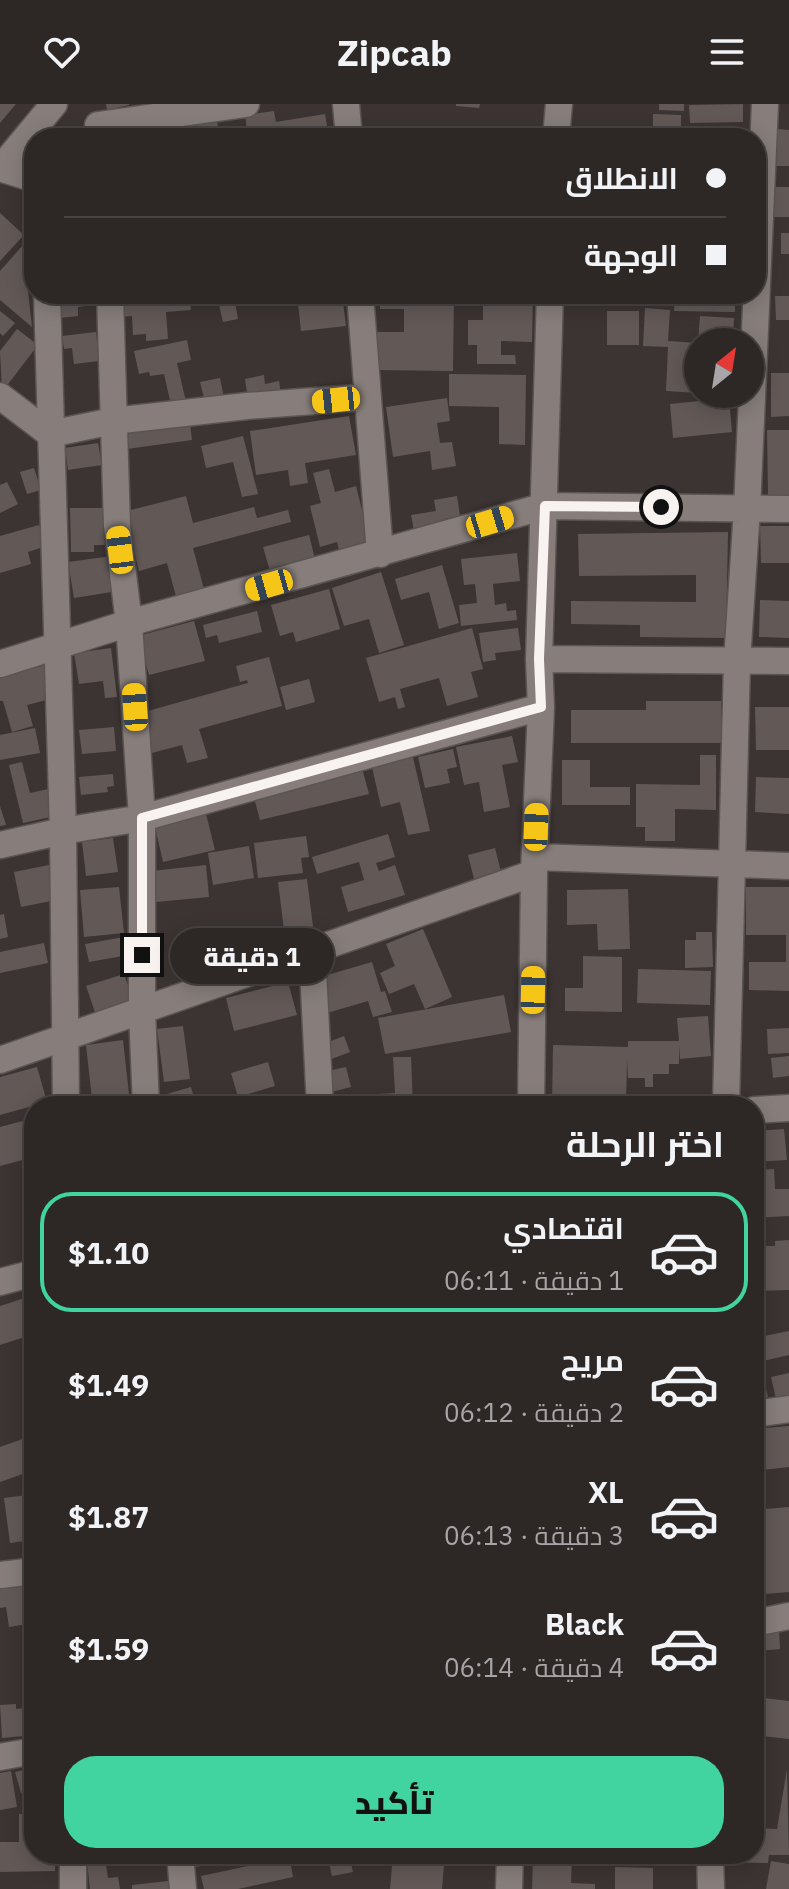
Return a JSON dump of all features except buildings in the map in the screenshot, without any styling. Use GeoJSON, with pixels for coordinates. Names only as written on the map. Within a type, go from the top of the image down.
{"type":"FeatureCollection","features":[{"type":"Feature","properties":{"kind":"street"},"geometry":{"type":"LineString","coordinates":[[34,128],[54,104]]}},
{"type":"Feature","properties":{"kind":"street"},"geometry":{"type":"LineString","coordinates":[[99,122],[246,104]]}},
{"type":"Feature","properties":{"kind":"street"},"geometry":{"type":"LineString","coordinates":[[346,104],[348,128]]}},
{"type":"Feature","properties":{"kind":"street"},"geometry":{"type":"LineString","coordinates":[[557,128],[559,104]]}},
{"type":"Feature","properties":{"kind":"street"},"geometry":{"type":"LineString","coordinates":[[764,128],[765,104]]}},
{"type":"Feature","properties":{"kind":"street"},"geometry":{"type":"LineString","coordinates":[[24,140],[0,168],[24,176]]}},
{"type":"Feature","properties":{"kind":"street"},"geometry":{"type":"LineString","coordinates":[[47,304],[63,831],[66,1096]]}},
{"type":"Feature","properties":{"kind":"street"},"geometry":{"type":"LineString","coordinates":[[110,304],[117,526],[129,623],[142,818],[142,1010],[146,1096]]}},
{"type":"Feature","properties":{"kind":"street"},"geometry":{"type":"LineString","coordinates":[[361,304],[380,554]]}},
{"type":"Feature","properties":{"kind":"street"},"geometry":{"type":"LineString","coordinates":[[531,1096],[541,707],[539,659],[550,304]]}},
{"type":"Feature","properties":{"kind":"street"},"geometry":{"type":"LineString","coordinates":[[726,1096],[737,661],[756,304]]}},
{"type":"Feature","properties":{"kind":"street"},"geometry":{"type":"LineString","coordinates":[[0,396],[50,434],[113,421],[368,397]]}},
{"type":"Feature","properties":{"kind":"street"},"geometry":{"type":"LineString","coordinates":[[0,664],[129,623],[545,506],[789,509]]}},
{"type":"Feature","properties":{"kind":"street"},"geometry":{"type":"LineString","coordinates":[[539,659],[789,661]]}},
{"type":"Feature","properties":{"kind":"street"},"geometry":{"type":"LineString","coordinates":[[0,845],[142,818],[541,707]]}},
{"type":"Feature","properties":{"kind":"street"},"geometry":{"type":"LineString","coordinates":[[0,1060],[312,951],[535,865],[732,863],[789,866]]}},
{"type":"Feature","properties":{"kind":"street"},"geometry":{"type":"LineString","coordinates":[[312,951],[319,1096]]}},
{"type":"Feature","properties":{"kind":"street"},"geometry":{"type":"LineString","coordinates":[[764,1109],[789,1108]]}},
{"type":"Feature","properties":{"kind":"street"},"geometry":{"type":"LineString","coordinates":[[0,1282],[24,1276]]}},
{"type":"Feature","properties":{"kind":"street"},"geometry":{"type":"LineString","coordinates":[[764,1413],[789,1409]]}},
{"type":"Feature","properties":{"kind":"street"},"geometry":{"type":"LineString","coordinates":[[0,1575],[24,1572]]}},
{"type":"Feature","properties":{"kind":"street"},"geometry":{"type":"LineString","coordinates":[[764,1621],[789,1616]]}},
{"type":"Feature","properties":{"kind":"street"},"geometry":{"type":"LineString","coordinates":[[0,1757],[24,1753]]}},
{"type":"Feature","properties":{"kind":"street"},"geometry":{"type":"LineString","coordinates":[[73,1864],[73,1889]]}},
{"type":"Feature","properties":{"kind":"street"},"geometry":{"type":"LineString","coordinates":[[181,1864],[183,1889]]}},
{"type":"Feature","properties":{"kind":"street"},"geometry":{"type":"LineString","coordinates":[[509,1889],[510,1864]]}},
{"type":"Feature","properties":{"kind":"street"},"geometry":{"type":"LineString","coordinates":[[710,1864],[711,1889]]}},
{"type":"Feature","properties":{"kind":"route"},"geometry":{"type":"LineString","coordinates":[[142,955],[142,818],[541,707],[539,659],[545,506],[661,507]]}}]}
